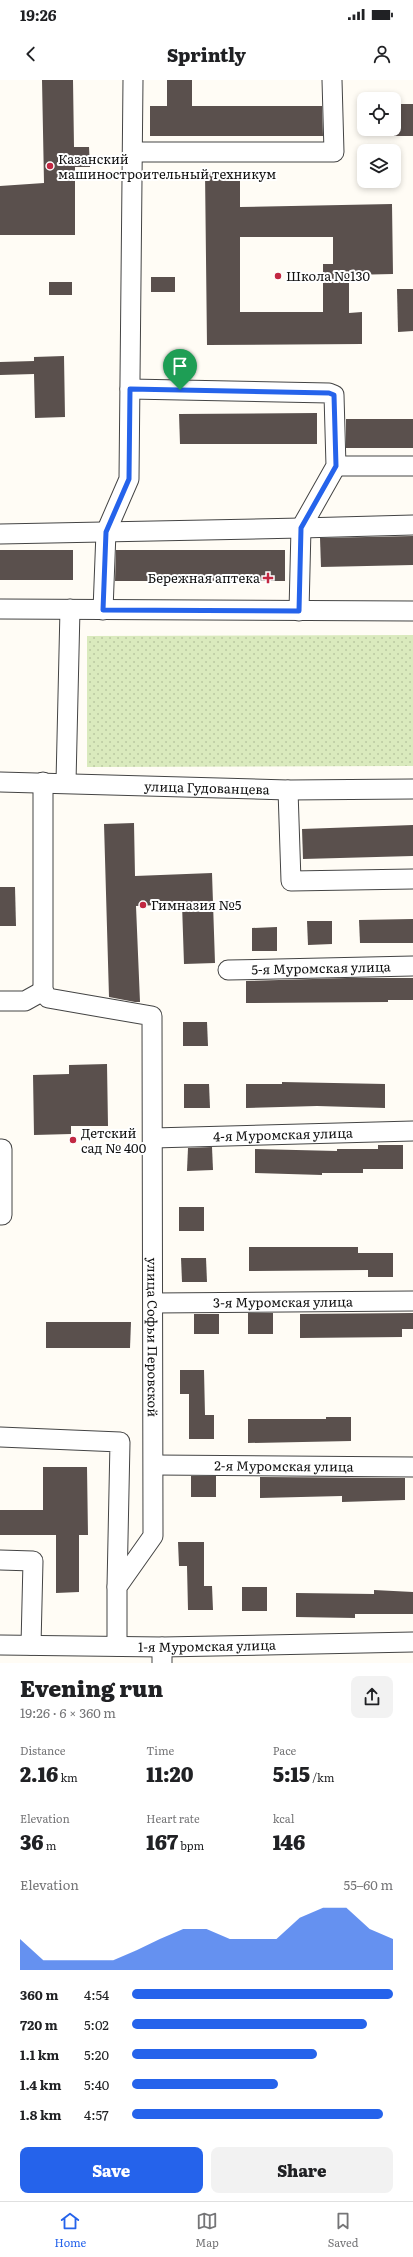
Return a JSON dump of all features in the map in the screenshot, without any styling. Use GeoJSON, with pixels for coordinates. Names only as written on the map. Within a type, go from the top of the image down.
{"type":"FeatureCollection","features":[{"type":"Feature","properties":{"kind":"street"},"geometry":{"type":"LineString","coordinates":[[103,610],[106,532],[129,479],[133,80]]}},
{"type":"Feature","properties":{"kind":"street"},"geometry":{"type":"LineString","coordinates":[[133,152],[334,152],[332,80]]}},
{"type":"Feature","properties":{"kind":"street"},"geometry":{"type":"LineString","coordinates":[[130,389],[329,393],[334,395],[336,466],[301,528],[299,611]]}},
{"type":"Feature","properties":{"kind":"street"},"geometry":{"type":"LineString","coordinates":[[336,466],[413,466]]}},
{"type":"Feature","properties":{"kind":"street"},"geometry":{"type":"LineString","coordinates":[[0,534],[413,525]]}},
{"type":"Feature","properties":{"kind":"street"},"geometry":{"type":"LineString","coordinates":[[0,609],[413,611]]}},
{"type":"Feature","properties":{"kind":"street"},"geometry":{"type":"LineString","coordinates":[[66,782],[70,609]]}},
{"type":"Feature","properties":{"kind":"street","name":"улица Гудованцева"},"geometry":{"type":"LineString","coordinates":[[0,782],[66,782],[288,790],[413,789]]}},
{"type":"Feature","properties":{"kind":"street"},"geometry":{"type":"LineString","coordinates":[[0,1001],[25,1001],[43,992],[43,782]]}},
{"type":"Feature","properties":{"kind":"street"},"geometry":{"type":"LineString","coordinates":[[288,790],[291,881],[413,879]]}},
{"type":"Feature","properties":{"kind":"street","name":"5-я Муромская улица"},"geometry":{"type":"LineString","coordinates":[[228,970],[413,966]]}},
{"type":"Feature","properties":{"kind":"street","name":"улица Софьи Перовской"},"geometry":{"type":"LineString","coordinates":[[43,992],[48,998],[152,1016],[155,1465],[153,1536],[116,1587]]}},
{"type":"Feature","properties":{"kind":"street","name":"4-я Муромская улица"},"geometry":{"type":"LineString","coordinates":[[153,1138],[413,1131]]}},
{"type":"Feature","properties":{"kind":"street"},"geometry":{"type":"LineString","coordinates":[[0,1149],[2,1149],[2,1215],[0,1215]]}},
{"type":"Feature","properties":{"kind":"street","name":"3-я Муромская улица"},"geometry":{"type":"LineString","coordinates":[[154,1303],[413,1301]]}},
{"type":"Feature","properties":{"kind":"street"},"geometry":{"type":"LineString","coordinates":[[0,1437],[120,1442],[116,1587],[117,1646]]}},
{"type":"Feature","properties":{"kind":"street","name":"2-я Муромская улица"},"geometry":{"type":"LineString","coordinates":[[155,1465],[413,1467]]}},
{"type":"Feature","properties":{"kind":"street"},"geometry":{"type":"LineString","coordinates":[[0,1560],[33,1561],[31,1645]]}},
{"type":"Feature","properties":{"kind":"street","name":"1-я Муромская улица"},"geometry":{"type":"LineString","coordinates":[[0,1645],[117,1646],[162,1655],[413,1642]]}},
{"type":"Feature","properties":{"kind":"green space"},"geometry":{"type":"Polygon","coordinates":[[[413,635],[413,766],[87,767],[87,636],[413,635]]]}},
{"type":"Feature","properties":{"kind":"building"},"geometry":{"type":"Polygon","coordinates":[[[42,80],[73,80],[74,147],[89,147],[90,167],[75,167],[75,235],[0,235],[0,186],[44,183],[42,80]]]}},
{"type":"Feature","properties":{"kind":"building"},"geometry":{"type":"Polygon","coordinates":[[[167,80],[192,80],[192,106],[322,106],[323,136],[150,136],[150,106],[167,106],[167,80]]]}},
{"type":"Feature","properties":{"kind":"building"},"geometry":{"type":"Polygon","coordinates":[[[401,104],[413,104],[413,136],[401,136],[401,104]]]}},
{"type":"Feature","properties":{"kind":"building"},"geometry":{"type":"Polygon","coordinates":[[[205,172],[240,172],[240,207],[392,204],[393,274],[349,275],[349,313],[362,312],[362,344],[207,345],[205,172]],[[240,237],[240,312],[323,312],[323,264],[333,264],[333,237],[240,237]]]}},
{"type":"Feature","properties":{"kind":"building"},"geometry":{"type":"Polygon","coordinates":[[[151,277],[175,277],[175,292],[151,292],[151,277]]]}},
{"type":"Feature","properties":{"kind":"building"},"geometry":{"type":"Polygon","coordinates":[[[49,282],[72,282],[72,295],[49,295],[49,282]]]}},
{"type":"Feature","properties":{"kind":"building"},"geometry":{"type":"Polygon","coordinates":[[[397,289],[413,289],[413,331],[398,332],[397,289]]]}},
{"type":"Feature","properties":{"kind":"building"},"geometry":{"type":"Polygon","coordinates":[[[64,356],[65,417],[35,418],[34,374],[0,375],[0,362],[34,361],[34,357],[64,356]]]}},
{"type":"Feature","properties":{"kind":"building"},"geometry":{"type":"Polygon","coordinates":[[[317,413],[317,444],[180,444],[179,414],[317,413]]]}},
{"type":"Feature","properties":{"kind":"building"},"geometry":{"type":"Polygon","coordinates":[[[346,419],[413,419],[413,448],[346,448],[346,419]]]}},
{"type":"Feature","properties":{"kind":"building"},"geometry":{"type":"Polygon","coordinates":[[[413,536],[413,565],[321,567],[320,538],[413,536]]]}},
{"type":"Feature","properties":{"kind":"building"},"geometry":{"type":"Polygon","coordinates":[[[0,550],[73,550],[73,580],[0,580],[0,550]]]}},
{"type":"Feature","properties":{"kind":"building"},"geometry":{"type":"Polygon","coordinates":[[[116,550],[285,550],[285,581],[115,581],[116,550]]]}},
{"type":"Feature","properties":{"kind":"building"},"geometry":{"type":"Polygon","coordinates":[[[134,823],[135,876],[212,873],[215,963],[184,964],[182,904],[136,906],[140,1002],[109,997],[104,824],[134,823]]]}},
{"type":"Feature","properties":{"kind":"building"},"geometry":{"type":"Polygon","coordinates":[[[413,825],[413,856],[303,859],[302,829],[413,825]]]}},
{"type":"Feature","properties":{"kind":"building"},"geometry":{"type":"Polygon","coordinates":[[[0,887],[15,887],[16,926],[0,926],[0,887]]]}},
{"type":"Feature","properties":{"kind":"building"},"geometry":{"type":"Polygon","coordinates":[[[413,919],[413,943],[360,943],[359,920],[413,919]]]}},
{"type":"Feature","properties":{"kind":"building"},"geometry":{"type":"Polygon","coordinates":[[[307,921],[332,921],[332,944],[308,945],[307,921]]]}},
{"type":"Feature","properties":{"kind":"building"},"geometry":{"type":"Polygon","coordinates":[[[277,927],[277,951],[252,951],[252,928],[277,927]]]}},
{"type":"Feature","properties":{"kind":"building"},"geometry":{"type":"Polygon","coordinates":[[[413,978],[413,1000],[388,1000],[388,1002],[246,1003],[246,981],[413,978]]]}},
{"type":"Feature","properties":{"kind":"building"},"geometry":{"type":"Polygon","coordinates":[[[183,1022],[207,1022],[208,1046],[183,1046],[183,1022]]]}},
{"type":"Feature","properties":{"kind":"building"},"geometry":{"type":"Polygon","coordinates":[[[107,1064],[108,1126],[71,1126],[71,1134],[34,1135],[33,1075],[69,1074],[69,1065],[107,1064]]]}},
{"type":"Feature","properties":{"kind":"building"},"geometry":{"type":"Polygon","coordinates":[[[282,1082],[385,1084],[385,1108],[317,1106],[246,1108],[246,1084],[282,1084],[282,1082]]]}},
{"type":"Feature","properties":{"kind":"building"},"geometry":{"type":"Polygon","coordinates":[[[184,1084],[209,1084],[210,1108],[184,1108],[184,1084]]]}},
{"type":"Feature","properties":{"kind":"building"},"geometry":{"type":"Polygon","coordinates":[[[378,1145],[403,1145],[403,1169],[363,1169],[363,1173],[322,1173],[322,1175],[255,1173],[255,1149],[337,1151],[337,1149],[378,1149],[378,1145]]]}},
{"type":"Feature","properties":{"kind":"building"},"geometry":{"type":"Polygon","coordinates":[[[212,1147],[213,1170],[187,1171],[188,1148],[212,1147]]]}},
{"type":"Feature","properties":{"kind":"building"},"geometry":{"type":"Polygon","coordinates":[[[179,1207],[204,1207],[204,1231],[179,1231],[179,1207]]]}},
{"type":"Feature","properties":{"kind":"building"},"geometry":{"type":"Polygon","coordinates":[[[249,1247],[358,1247],[358,1253],[393,1253],[393,1277],[368,1277],[368,1270],[249,1271],[249,1247]]]}},
{"type":"Feature","properties":{"kind":"building"},"geometry":{"type":"Polygon","coordinates":[[[181,1258],[206,1258],[207,1282],[182,1282],[181,1258]]]}},
{"type":"Feature","properties":{"kind":"building"},"geometry":{"type":"Polygon","coordinates":[[[248,1313],[273,1313],[273,1334],[248,1334],[248,1313]]]}},
{"type":"Feature","properties":{"kind":"building"},"geometry":{"type":"Polygon","coordinates":[[[413,1313],[413,1329],[402,1329],[402,1337],[300,1338],[300,1314],[413,1313]]]}},
{"type":"Feature","properties":{"kind":"building"},"geometry":{"type":"Polygon","coordinates":[[[194,1314],[219,1314],[219,1334],[194,1334],[194,1314]]]}},
{"type":"Feature","properties":{"kind":"building"},"geometry":{"type":"Polygon","coordinates":[[[46,1322],[131,1322],[130,1348],[46,1348],[46,1322]]]}},
{"type":"Feature","properties":{"kind":"building"},"geometry":{"type":"Polygon","coordinates":[[[180,1370],[204,1370],[205,1415],[214,1415],[214,1439],[189,1439],[189,1394],[180,1394],[180,1370]]]}},
{"type":"Feature","properties":{"kind":"building"},"geometry":{"type":"Polygon","coordinates":[[[326,1417],[351,1417],[351,1441],[248,1443],[248,1419],[326,1419],[326,1417]]]}},
{"type":"Feature","properties":{"kind":"building"},"geometry":{"type":"Polygon","coordinates":[[[43,1467],[87,1467],[88,1535],[79,1535],[79,1592],[56,1593],[56,1535],[0,1535],[0,1510],[43,1510],[43,1467]]]}},
{"type":"Feature","properties":{"kind":"building"},"geometry":{"type":"Polygon","coordinates":[[[191,1476],[216,1476],[216,1497],[191,1497],[191,1476]]]}},
{"type":"Feature","properties":{"kind":"building"},"geometry":{"type":"Polygon","coordinates":[[[260,1477],[405,1478],[405,1500],[342,1502],[342,1496],[260,1498],[260,1477]]]}},
{"type":"Feature","properties":{"kind":"building"},"geometry":{"type":"Polygon","coordinates":[[[178,1542],[204,1542],[204,1586],[212,1586],[213,1610],[188,1610],[187,1566],[179,1566],[178,1542]]]}},
{"type":"Feature","properties":{"kind":"building"},"geometry":{"type":"Polygon","coordinates":[[[242,1587],[267,1587],[267,1611],[242,1611],[242,1587]]]}},
{"type":"Feature","properties":{"kind":"building"},"geometry":{"type":"Polygon","coordinates":[[[374,1590],[413,1592],[413,1614],[355,1614],[355,1618],[296,1617],[296,1593],[374,1594],[374,1590]]]}},
{"type":"Feature","properties":{"kind":"place","name":"Казанский машиностроительный техникум"},"geometry":{"type":"Point","coordinates":[50,166]}},
{"type":"Feature","properties":{"kind":"place","name":"Школа №130"},"geometry":{"type":"Point","coordinates":[278,276]}},
{"type":"Feature","properties":{"kind":"place","name":"Бережная аптека"},"geometry":{"type":"Point","coordinates":[268,578]}},
{"type":"Feature","properties":{"kind":"place","name":"Гимназия №5"},"geometry":{"type":"Point","coordinates":[143,905]}},
{"type":"Feature","properties":{"kind":"place","name":"Детский сад № 400"},"geometry":{"type":"Point","coordinates":[73,1140]}},
{"type":"Feature","properties":{"kind":"route"},"geometry":{"type":"LineString","coordinates":[[130,389],[180,390],[329,393],[334,395],[336,466],[301,528],[299,611],[103,610],[106,532],[129,479],[130,389]]}}]}
